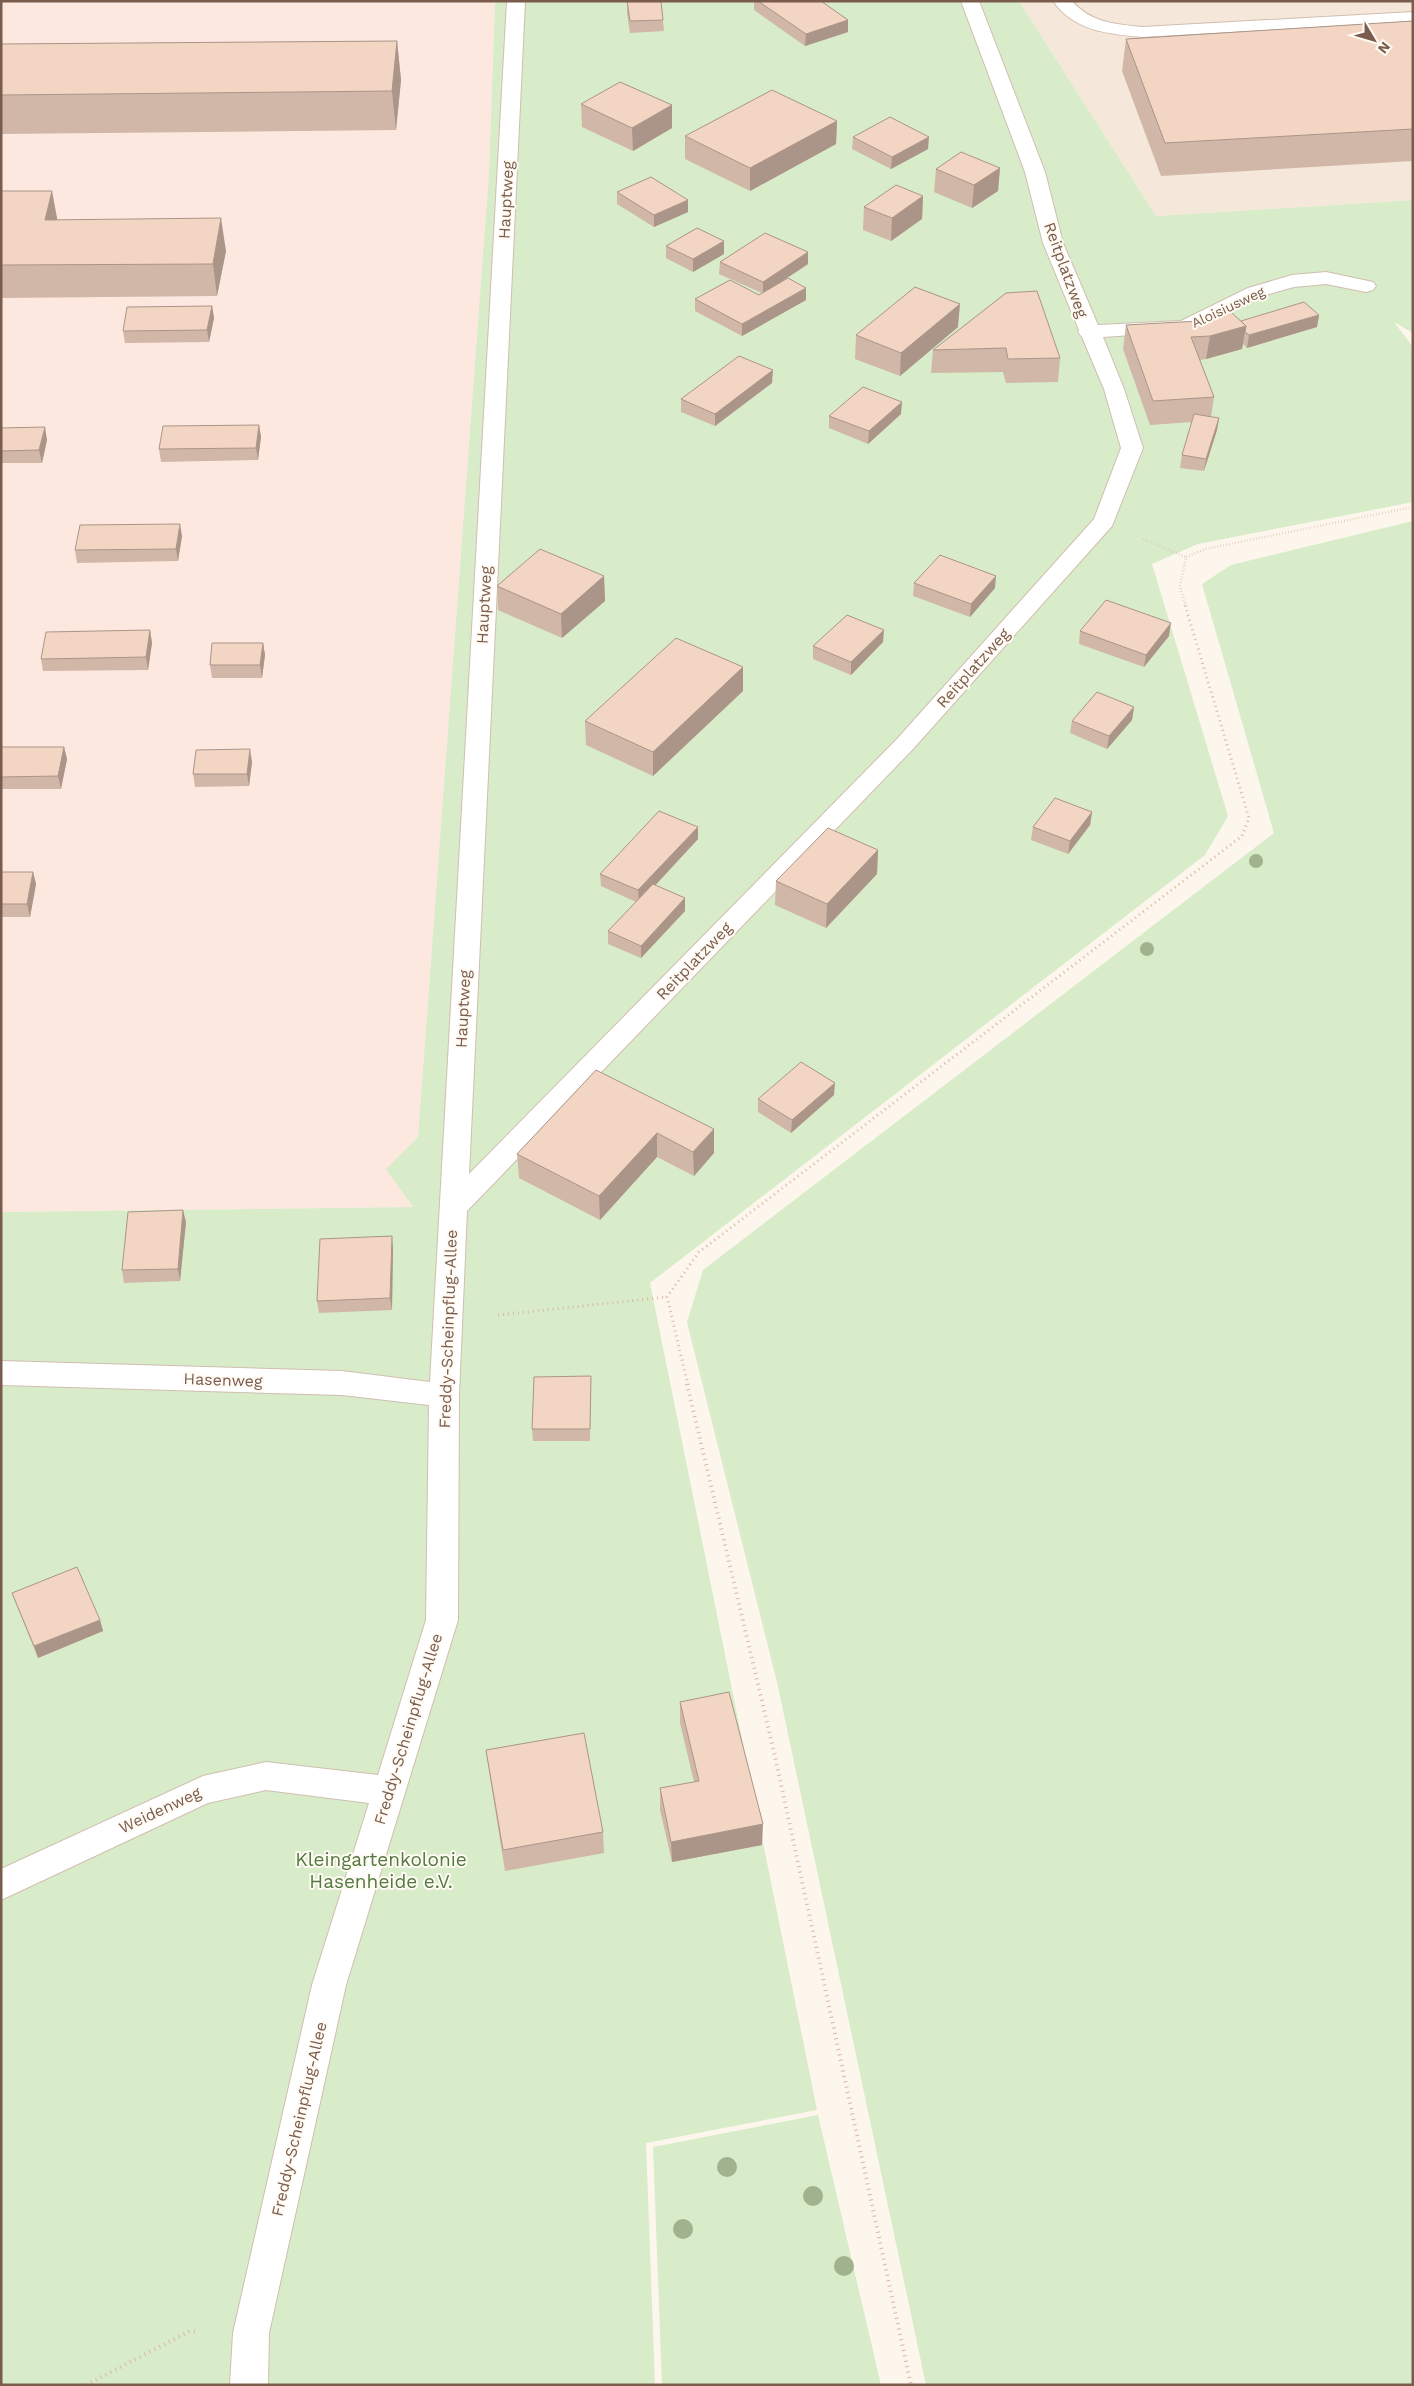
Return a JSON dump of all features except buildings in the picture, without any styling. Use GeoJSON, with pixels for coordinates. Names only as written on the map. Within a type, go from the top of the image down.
{"type":"FeatureCollection","features":[{"type":"Feature","properties":{"kind":"lane","name":"Hauptweg"},"geometry":{"type":"LineString","coordinates":[[453,1208],[516,1]]}},
{"type":"Feature","properties":{"kind":"lane","name":"Reitplatzweg"},"geometry":{"type":"LineString","coordinates":[[453,1208],[904,744],[1104,521],[1132,448],[1114,389],[1088,332],[1053,243],[1035,172],[970,1]]}},
{"type":"Feature","properties":{"kind":"lane"},"geometry":{"type":"LineString","coordinates":[[1062,1],[1070,11],[1101,28],[1142,32],[1413,17]]}},
{"type":"Feature","properties":{"kind":"lane","name":"Aloisiusweg"},"geometry":{"type":"LineString","coordinates":[[1088,332],[1185,327],[1255,292],[1292,281],[1326,278],[1366,286]]}},
{"type":"Feature","properties":{"kind":"lane","name":"Freddy-Scheinpflug-Allee"},"geometry":{"type":"LineString","coordinates":[[249,2385],[251,2333],[329,1984],[442,1620],[444,1395],[453,1208]]}},
{"type":"Feature","properties":{"kind":"lane","name":"Hasenweg"},"geometry":{"type":"LineString","coordinates":[[1,1373],[342,1383],[444,1395]]}},
{"type":"Feature","properties":{"kind":"lane","name":"Weidenweg"},"geometry":{"type":"LineString","coordinates":[[1,1885],[203,1790],[266,1776],[389,1791]]}},
{"type":"Feature","properties":{"kind":"path"},"geometry":{"type":"LineString","coordinates":[[448,1321],[667,1297],[699,1252],[1242,836],[1249,818],[1180,587],[1186,557],[1205,549],[1413,507]]}},
{"type":"Feature","properties":{"kind":"path"},"geometry":{"type":"LineString","coordinates":[[667,1297],[774,1752],[911,2385]]}},
{"type":"Feature","properties":{"kind":"path"},"geometry":{"type":"LineString","coordinates":[[86,2385],[190,2332],[251,2333]]}},
{"type":"Feature","properties":{"kind":"shaded area"},"geometry":{"type":"Polygon","coordinates":[[[1,1],[495,1],[489,172],[418,1137],[387,1169],[413,1207],[1,1212],[1,1]]]}},
{"type":"Feature","properties":{"kind":"shaded area"},"geometry":{"type":"Polygon","coordinates":[[[1019,1],[1413,1],[1413,200],[1156,216],[1019,1]]]}},
{"type":"Feature","properties":{"kind":"green space","name":"Kleingartenkolonie Hasenheide e.V."},"geometry":{"type":"Polygon","coordinates":[[[495,1],[1019,1],[1156,216],[1413,200],[1413,333],[1394,322],[1413,347],[1413,502],[1198,544],[1152,564],[1228,816],[1205,855],[650,1283],[817,2110],[646,2143],[655,2385],[1,2385],[1,1212],[413,1207],[386,1169],[418,1137],[489,172],[495,1]]]}},
{"type":"Feature","properties":{"kind":"green space"},"geometry":{"type":"Polygon","coordinates":[[[1413,521],[1413,2385],[926,2385],[777,1682],[687,1322],[703,1270],[1274,833],[1202,584],[1231,565],[1413,521]]]}},
{"type":"Feature","properties":{"kind":"green space"},"geometry":{"type":"Polygon","coordinates":[[[818,2115],[881,2385],[662,2385],[653,2147],[818,2115]]]}}]}
